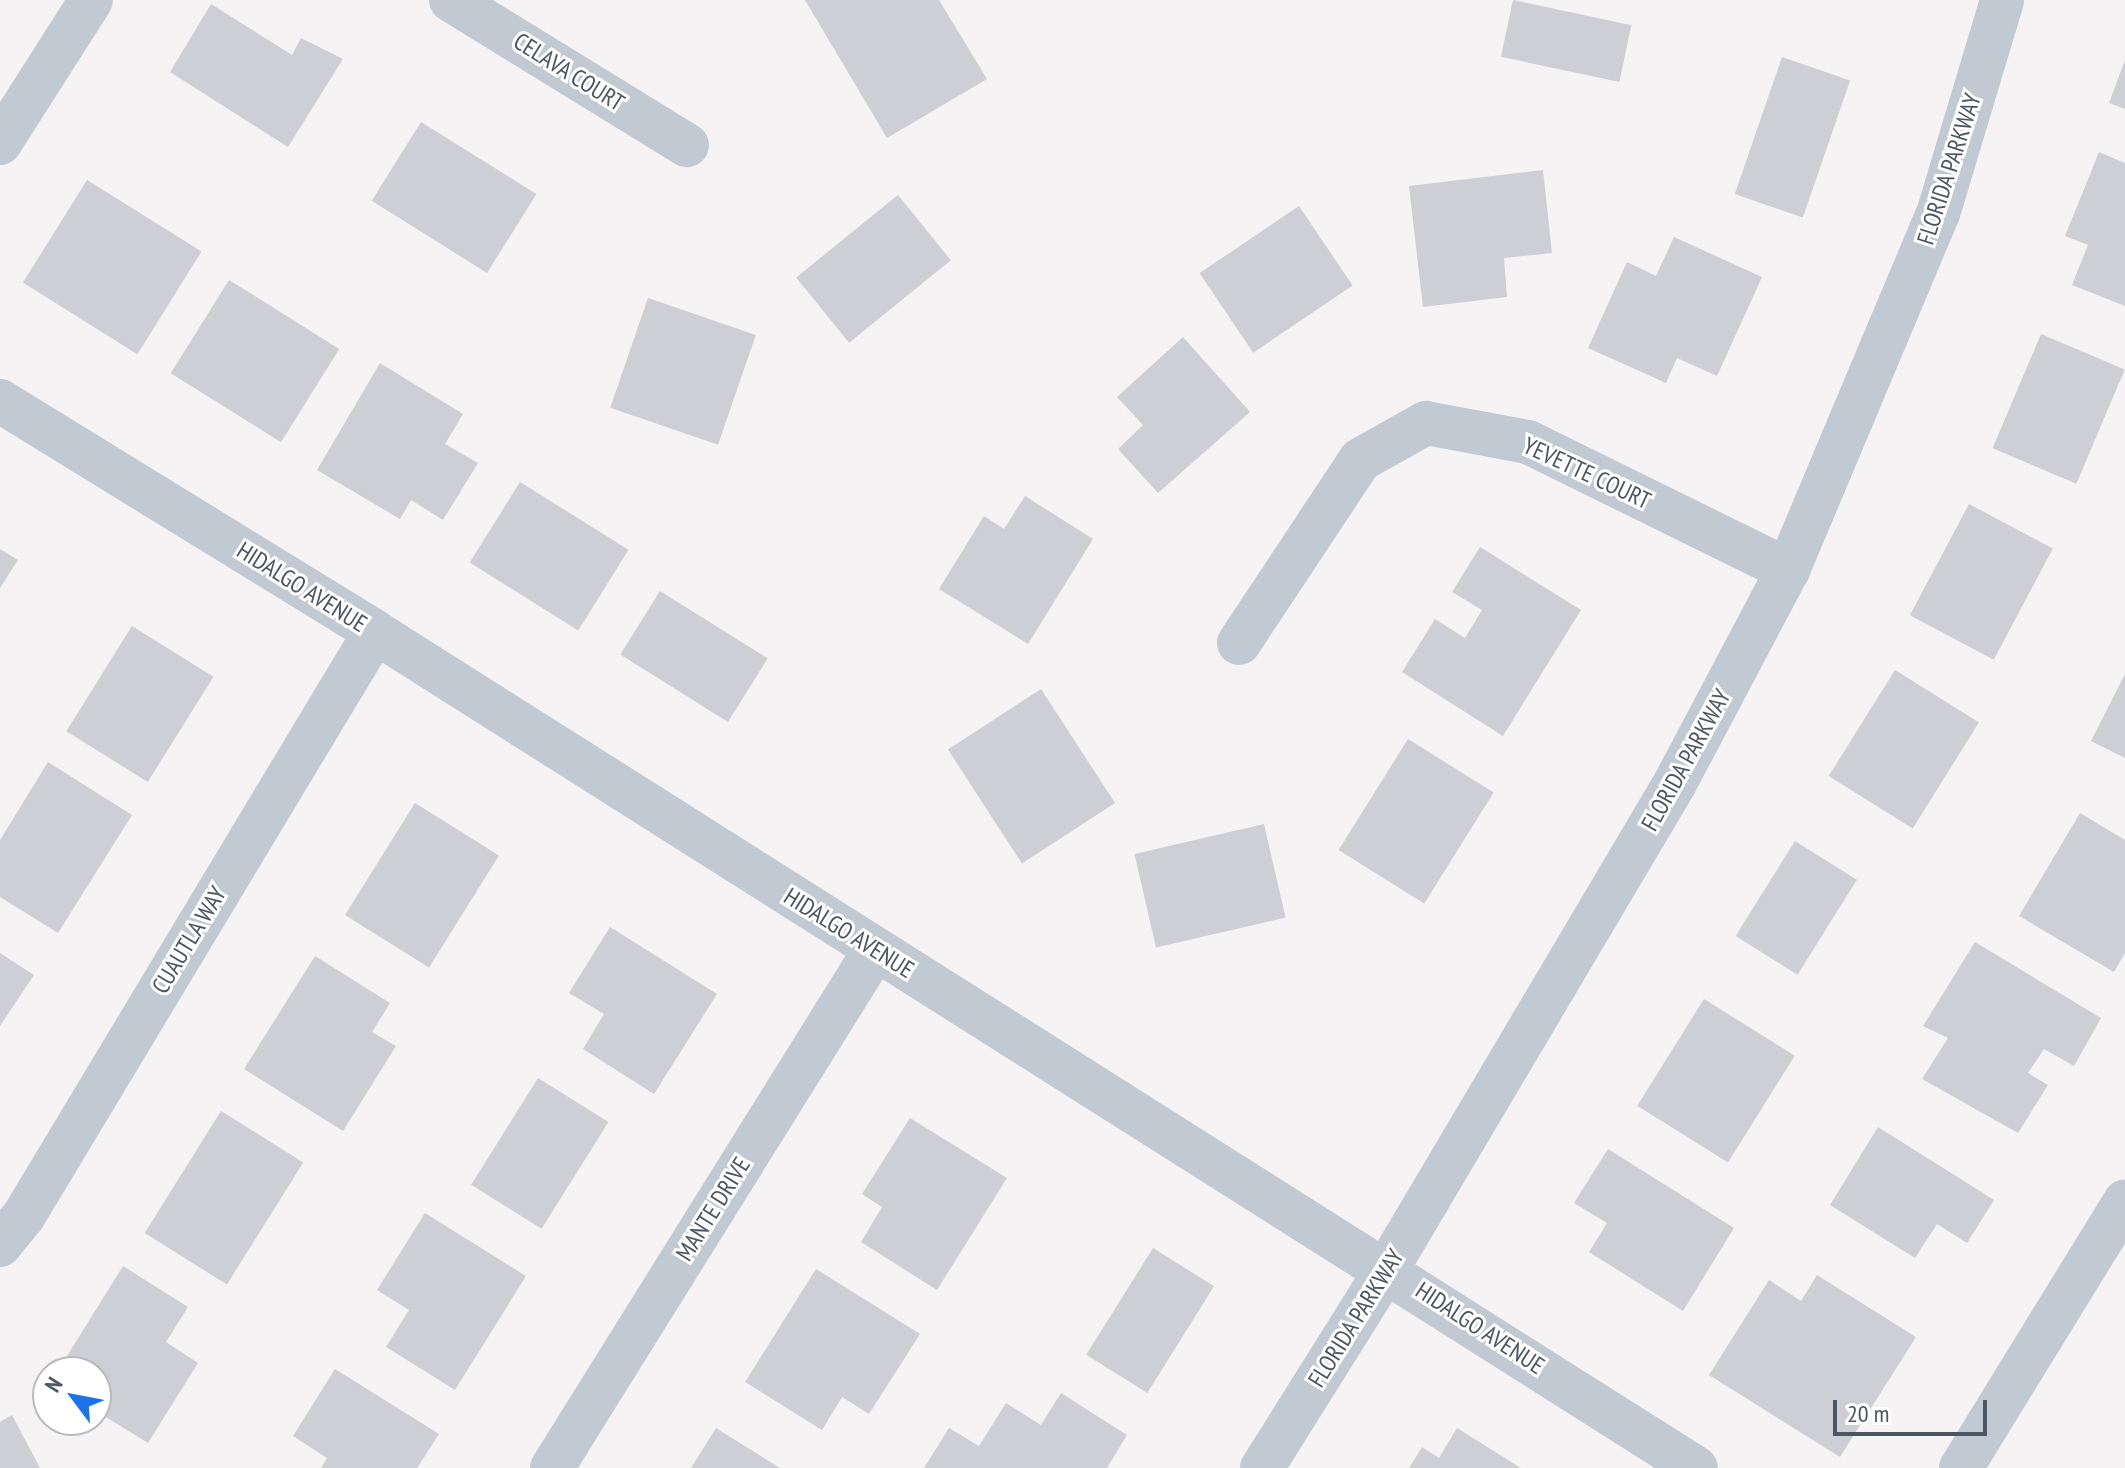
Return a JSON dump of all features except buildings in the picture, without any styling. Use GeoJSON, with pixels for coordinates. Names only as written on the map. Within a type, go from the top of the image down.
{"type":"FeatureCollection","features":[{"type":"Feature","properties":{"kind":"street"},"geometry":{"type":"LineString","coordinates":[[0,143],[91,0]]}},
{"type":"Feature","properties":{"kind":"street","name":"CELAVA COURT"},"geometry":{"type":"LineString","coordinates":[[451,0],[687,145]]}},
{"type":"Feature","properties":{"kind":"street","name":"FLORIDA PARKWAY"},"geometry":{"type":"LineString","coordinates":[[1262,1468],[1387,1269],[1675,783],[1788,570],[1938,214],[2002,0]]}},
{"type":"Feature","properties":{"kind":"street","name":"HIDALGO AVENUE"},"geometry":{"type":"LineString","coordinates":[[0,401],[375,632],[875,950],[1387,1269],[1696,1468]]}},
{"type":"Feature","properties":{"kind":"street","name":"YEVETTE COURT"},"geometry":{"type":"LineString","coordinates":[[1239,643],[1360,460],[1426,423],[1528,442],[1788,570]]}},
{"type":"Feature","properties":{"kind":"street","name":"CUAUTLA WAY"},"geometry":{"type":"LineString","coordinates":[[0,1245],[23,1217],[375,632]]}},
{"type":"Feature","properties":{"kind":"street","name":"MANTE DRIVE"},"geometry":{"type":"LineString","coordinates":[[552,1468],[875,950]]}},
{"type":"Feature","properties":{"kind":"street"},"geometry":{"type":"LineString","coordinates":[[1961,1468],[2125,1201]]}}]}
